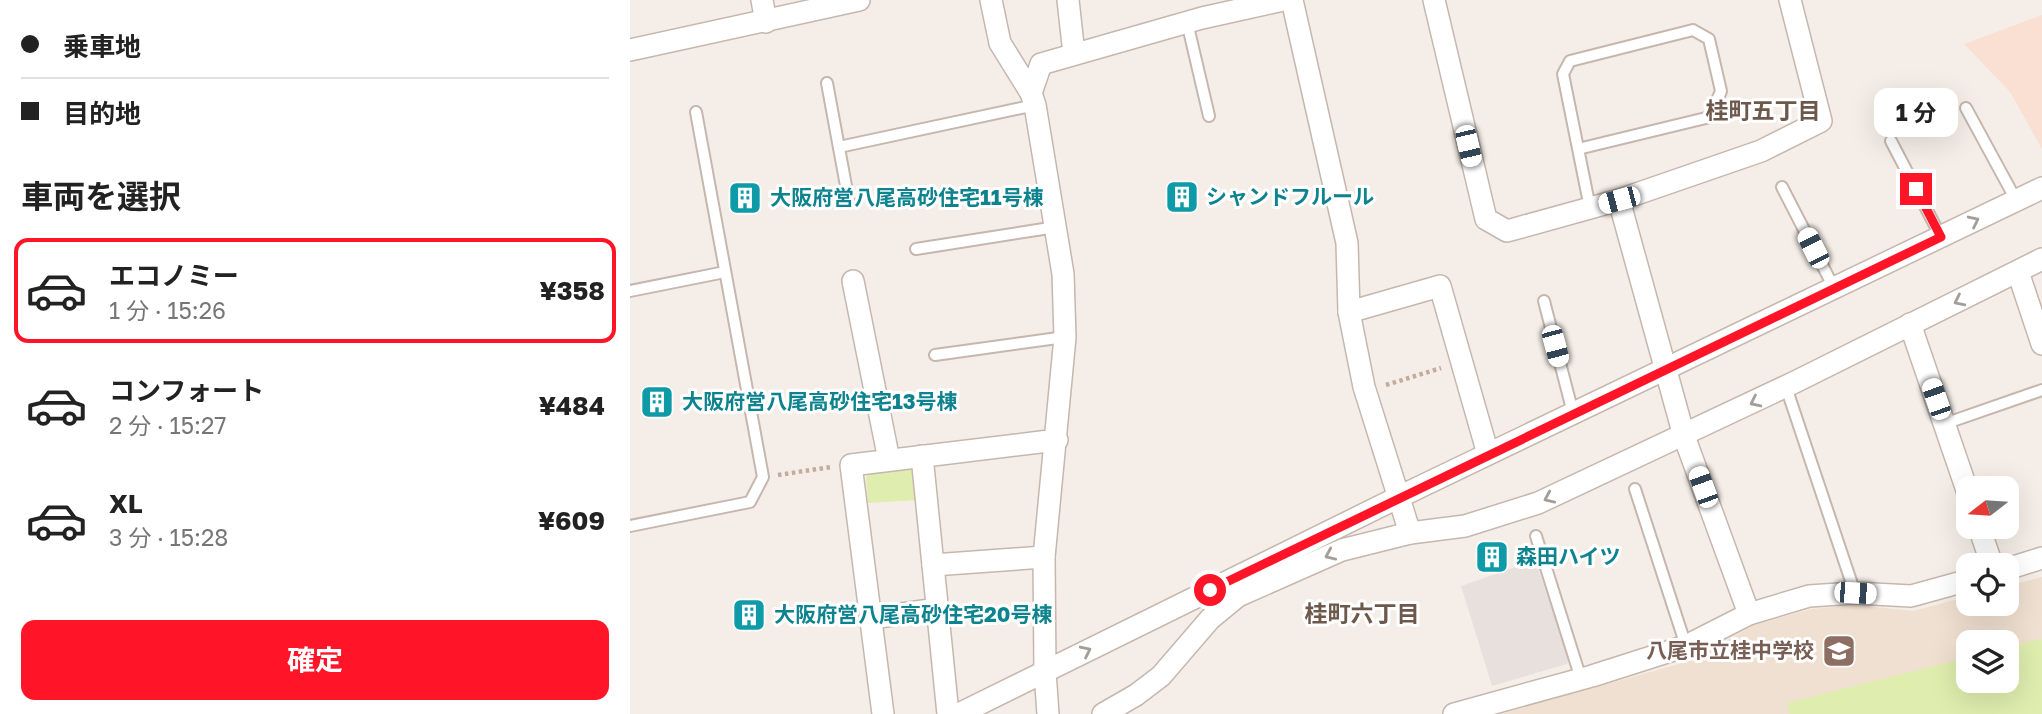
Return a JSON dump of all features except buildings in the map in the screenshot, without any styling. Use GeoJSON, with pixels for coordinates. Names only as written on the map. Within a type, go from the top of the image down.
{"type":"FeatureCollection","features":[{"type":"Feature","properties":{"kind":"street"},"geometry":{"type":"LineString","coordinates":[[762,0],[766,22]]}},
{"type":"Feature","properties":{"kind":"street"},"geometry":{"type":"LineString","coordinates":[[630,50],[859,0]]}},
{"type":"Feature","properties":{"kind":"street"},"geometry":{"type":"LineString","coordinates":[[991,0],[1000,43],[1033,99],[1063,274],[1065,337],[1044,556],[1048,714]]}},
{"type":"Feature","properties":{"kind":"street"},"geometry":{"type":"LineString","coordinates":[[1068,0],[1074,54]]}},
{"type":"Feature","properties":{"kind":"street"},"geometry":{"type":"LineString","coordinates":[[1033,99],[1041,64],[1196,13],[1283,0]]}},
{"type":"Feature","properties":{"kind":"street"},"geometry":{"type":"LineString","coordinates":[[1292,0],[1346,243],[1349,312],[1365,391],[1410,533]]}},
{"type":"Feature","properties":{"kind":"street"},"geometry":{"type":"LineString","coordinates":[[1434,0],[1486,219],[1507,231],[1619,200],[1761,151],[1821,121],[1790,0]]}},
{"type":"Feature","properties":{"kind":"street"},"geometry":{"type":"LineString","coordinates":[[959,714],[1399,497],[2042,188]]}},
{"type":"Feature","properties":{"kind":"street"},"geometry":{"type":"LineString","coordinates":[[1619,200],[1685,436],[1749,614]]}},
{"type":"Feature","properties":{"kind":"street"},"geometry":{"type":"LineString","coordinates":[[1103,714],[1136,695],[1161,676],[1210,619],[1238,596],[1342,550],[1410,533],[1465,526],[1538,503],[1685,436],[2042,259]]}},
{"type":"Feature","properties":{"kind":"street"},"geometry":{"type":"LineString","coordinates":[[2018,272],[2042,344]]}},
{"type":"Feature","properties":{"kind":"street"},"geometry":{"type":"LineString","coordinates":[[853,281],[889,460]]}},
{"type":"Feature","properties":{"kind":"street"},"geometry":{"type":"LineString","coordinates":[[1349,312],[1440,286],[1488,454]]}},
{"type":"Feature","properties":{"kind":"street"},"geometry":{"type":"LineString","coordinates":[[1910,324],[1962,476]]}},
{"type":"Feature","properties":{"kind":"street"},"geometry":{"type":"LineString","coordinates":[[883,714],[851,464],[1057,440]]}},
{"type":"Feature","properties":{"kind":"street"},"geometry":{"type":"LineString","coordinates":[[922,456],[948,714]]}},
{"type":"Feature","properties":{"kind":"street"},"geometry":{"type":"LineString","coordinates":[[933,565],[1044,556]]}},
{"type":"Feature","properties":{"kind":"street"},"geometry":{"type":"LineString","coordinates":[[2019,565],[2042,558]]}},
{"type":"Feature","properties":{"kind":"street"},"geometry":{"type":"LineString","coordinates":[[1463,713],[1686,646],[1749,614],[1809,596],[1855,593],[1911,596],[1956,584]]}},
{"type":"Feature","properties":{"kind":"street"},"geometry":{"type":"LineString","coordinates":[[871,618],[937,609]]}},
{"type":"Feature","properties":{"kind":"lane"},"geometry":{"type":"LineString","coordinates":[[1196,13],[1209,116]]}},
{"type":"Feature","properties":{"kind":"lane"},"geometry":{"type":"LineString","coordinates":[[1578,149],[1710,117],[1721,91],[1709,39],[1693,30],[1570,61],[1563,74],[1578,149],[1590,208]]}},
{"type":"Feature","properties":{"kind":"lane"},"geometry":{"type":"LineString","coordinates":[[827,83],[849,202]]}},
{"type":"Feature","properties":{"kind":"lane"},"geometry":{"type":"LineString","coordinates":[[839,147],[1033,99]]}},
{"type":"Feature","properties":{"kind":"lane"},"geometry":{"type":"LineString","coordinates":[[1966,108],[2016,200]]}},
{"type":"Feature","properties":{"kind":"lane"},"geometry":{"type":"LineString","coordinates":[[630,526],[750,502],[763,477],[696,112]]}},
{"type":"Feature","properties":{"kind":"lane"},"geometry":{"type":"LineString","coordinates":[[1891,141],[1941,237]]}},
{"type":"Feature","properties":{"kind":"lane"},"geometry":{"type":"LineString","coordinates":[[1782,187],[1834,288]]}},
{"type":"Feature","properties":{"kind":"lane"},"geometry":{"type":"LineString","coordinates":[[916,248],[1056,227]]}},
{"type":"Feature","properties":{"kind":"lane"},"geometry":{"type":"LineString","coordinates":[[630,291],[725,272]]}},
{"type":"Feature","properties":{"kind":"lane"},"geometry":{"type":"LineString","coordinates":[[1544,301],[1573,414]]}},
{"type":"Feature","properties":{"kind":"lane"},"geometry":{"type":"LineString","coordinates":[[935,355],[1065,337]]}},
{"type":"Feature","properties":{"kind":"lane"},"geometry":{"type":"LineString","coordinates":[[1786,387],[1855,593]]}},
{"type":"Feature","properties":{"kind":"lane"},"geometry":{"type":"LineString","coordinates":[[1944,424],[2042,390]]}},
{"type":"Feature","properties":{"kind":"lane"},"geometry":{"type":"LineString","coordinates":[[1635,489],[1686,646]]}},
{"type":"Feature","properties":{"kind":"lane"},"geometry":{"type":"LineString","coordinates":[[1536,536],[1581,679]]}},
{"type":"Feature","properties":{"kind":"path"},"geometry":{"type":"LineString","coordinates":[[1365,391],[1462,362]]}},
{"type":"Feature","properties":{"kind":"path"},"geometry":{"type":"LineString","coordinates":[[763,477],[851,464]]}},
{"type":"Feature","properties":{"kind":"shaded area"},"geometry":{"type":"Polygon","coordinates":[[[2042,15],[2042,149],[2010,92],[1964,44],[2042,15]]]}},
{"type":"Feature","properties":{"kind":"shaded area"},"geometry":{"type":"Polygon","coordinates":[[[1535,560],[1569,658],[1567,664],[1492,686],[1461,586],[1535,560]]]}},
{"type":"Feature","properties":{"kind":"shaded area","name":"八尾市立桂中学校"},"geometry":{"type":"Polygon","coordinates":[[[2042,577],[2042,714],[1500,714],[1693,660],[1754,625],[1811,609],[1856,605],[1913,611],[1956,599],[1956,616],[2019,616],[2019,583],[2042,577]]]}},
{"type":"Feature","properties":{"kind":"green space"},"geometry":{"type":"Polygon","coordinates":[[[904,466],[916,473],[918,500],[868,503],[866,479],[869,471],[904,466]]]}},
{"type":"Feature","properties":{"kind":"green space"},"geometry":{"type":"Polygon","coordinates":[[[2042,639],[2042,714],[1790,714],[1787,703],[1956,660],[1956,693],[2019,693],[2019,644],[2042,639]]]}},
{"type":"Feature","properties":{"kind":"place","name":"シャンドフルール"},"geometry":{"type":"Point","coordinates":[1182,197]}},
{"type":"Feature","properties":{"kind":"place","name":"大阪府営八尾高砂住宅11号棟"},"geometry":{"type":"Point","coordinates":[745,198]}},
{"type":"Feature","properties":{"kind":"place","name":"大阪府営八尾高砂住宅13号棟"},"geometry":{"type":"Point","coordinates":[657,402]}},
{"type":"Feature","properties":{"kind":"place","name":"森田ハイツ"},"geometry":{"type":"Point","coordinates":[1492,557]}},
{"type":"Feature","properties":{"kind":"place","name":"大阪府営八尾高砂住宅20号棟"},"geometry":{"type":"Point","coordinates":[749,615]}},
{"type":"Feature","properties":{"kind":"place","name":"八尾市立桂中学校"},"geometry":{"type":"Point","coordinates":[1839,651]}},
{"type":"Feature","properties":{"kind":"district","name":"桂町五丁目"},"geometry":{"type":"Point","coordinates":[1763,111]}},
{"type":"Feature","properties":{"kind":"district","name":"桂町六丁目"},"geometry":{"type":"Point","coordinates":[1362,614]}},
{"type":"Feature","properties":{"kind":"route"},"geometry":{"type":"LineString","coordinates":[[1210,590],[1941,237],[1916,189]]}}]}
